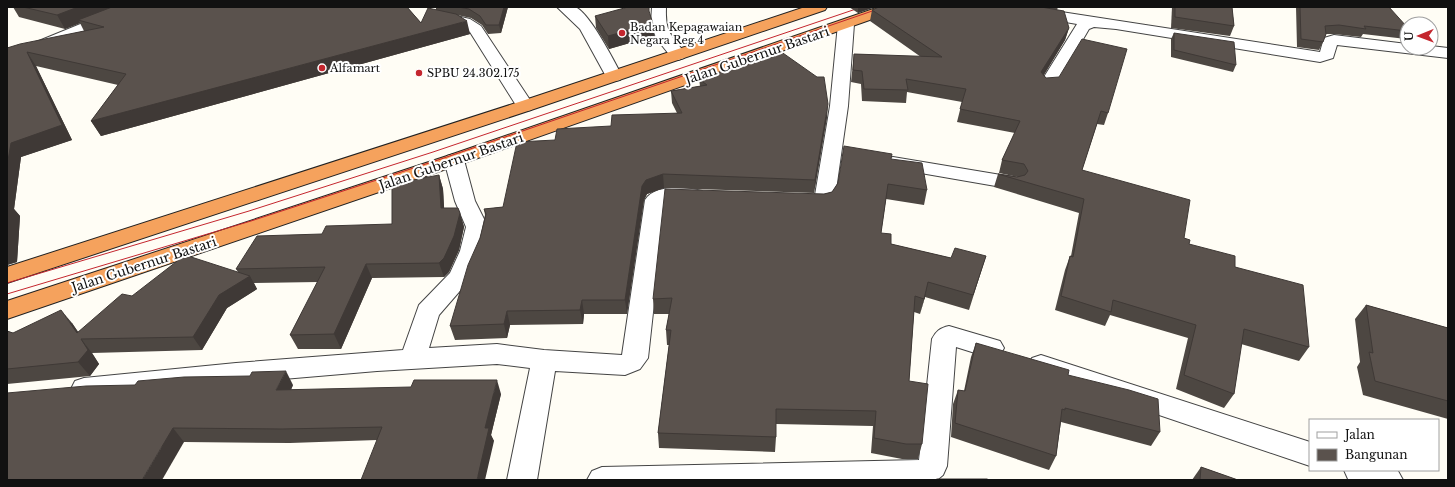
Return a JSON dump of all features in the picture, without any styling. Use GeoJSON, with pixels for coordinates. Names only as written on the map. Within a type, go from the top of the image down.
{"type":"FeatureCollection","features":[{"type":"Feature","properties":{"kind":"highway","name":"Jalan Gubernur Bastari"},"geometry":{"type":"LineString","coordinates":[[7,275],[525,106],[820,7]]}},
{"type":"Feature","properties":{"kind":"highway","name":"Jalan Gubernur Bastari"},"geometry":{"type":"LineString","coordinates":[[7,310],[454,160],[893,7]]}},
{"type":"Feature","properties":{"kind":"highway"},"geometry":{"type":"LineString","coordinates":[[737,35],[763,53]]}},
{"type":"Feature","properties":{"kind":"street"},"geometry":{"type":"LineString","coordinates":[[7,60],[135,7]]}},
{"type":"Feature","properties":{"kind":"street"},"geometry":{"type":"LineString","coordinates":[[564,7],[574,12],[594,39],[614,76]]}},
{"type":"Feature","properties":{"kind":"street"},"geometry":{"type":"LineString","coordinates":[[659,7],[658,26],[660,33],[678,55]]}},
{"type":"Feature","properties":{"kind":"street"},"geometry":{"type":"LineString","coordinates":[[1002,7],[1320,57],[1327,56],[1330,41],[1334,40],[1448,53]]}},
{"type":"Feature","properties":{"kind":"street"},"geometry":{"type":"LineString","coordinates":[[432,16],[465,22],[476,29],[525,106]]}},
{"type":"Feature","properties":{"kind":"street"},"geometry":{"type":"LineString","coordinates":[[1048,85],[1082,26],[1092,22]]}},
{"type":"Feature","properties":{"kind":"street"},"geometry":{"type":"LineString","coordinates":[[778,200],[816,202],[822,201],[825,197],[841,153],[843,75],[842,47],[846,24]]}},
{"type":"Feature","properties":{"kind":"street"},"geometry":{"type":"LineString","coordinates":[[872,159],[1013,183]]}},
{"type":"Feature","properties":{"kind":"street"},"geometry":{"type":"LineString","coordinates":[[413,359],[428,311],[460,276],[471,251],[477,227],[471,211],[465,201],[454,160]]}},
{"type":"Feature","properties":{"kind":"street"},"geometry":{"type":"LineString","coordinates":[[62,391],[244,372],[497,354],[544,360],[625,365],[635,358],[655,200],[664,195],[717,198]]}},
{"type":"Feature","properties":{"kind":"street"},"geometry":{"type":"LineString","coordinates":[[602,480],[920,473],[928,471],[933,466],[944,339],[950,335],[956,336],[992,348]]}},
{"type":"Feature","properties":{"kind":"street"},"geometry":{"type":"LineString","coordinates":[[522,480],[544,360]]}},
{"type":"Feature","properties":{"kind":"street"},"geometry":{"type":"LineString","coordinates":[[1038,364],[1309,454]]}},
{"type":"Feature","properties":{"kind":"street"},"geometry":{"type":"LineString","coordinates":[[1361,471],[1388,480]]}},
{"type":"Feature","properties":{"kind":"building"},"geometry":{"type":"Polygon","coordinates":[[[23,7],[78,7],[57,15],[23,7]]]}},
{"type":"Feature","properties":{"kind":"building"},"geometry":{"type":"Polygon","coordinates":[[[112,7],[407,7],[421,23],[428,8],[456,14],[467,21],[91,121],[126,74],[27,52],[62,125],[11,143],[7,166],[7,48],[104,27],[78,20],[112,7]]]}},
{"type":"Feature","properties":{"kind":"building"},"geometry":{"type":"Polygon","coordinates":[[[458,7],[504,7],[499,25],[486,25],[480,16],[469,9],[458,7]]]}},
{"type":"Feature","properties":{"kind":"building"},"geometry":{"type":"Polygon","coordinates":[[[628,7],[649,7],[653,24],[608,36],[595,16],[628,7]]]}},
{"type":"Feature","properties":{"kind":"building"},"geometry":{"type":"Polygon","coordinates":[[[879,7],[1041,7],[1064,11],[1069,28],[1041,72],[1046,78],[1059,77],[1082,39],[1127,49],[1108,113],[1101,111],[1082,170],[1190,200],[1184,238],[1190,240],[1189,244],[1235,256],[1235,267],[1303,285],[1309,347],[1244,329],[1234,394],[1184,375],[1196,325],[1113,300],[1111,312],[1061,296],[1070,256],[1073,257],[1084,199],[998,174],[1017,177],[1025,175],[1028,171],[1024,164],[1002,160],[1020,121],[960,109],[966,89],[906,79],[908,90],[864,89],[862,71],[853,70],[854,54],[942,57],[872,10],[879,7]]]}},
{"type":"Feature","properties":{"kind":"building"},"geometry":{"type":"Polygon","coordinates":[[[1175,7],[1232,7],[1234,26],[1175,17],[1175,7]]]}},
{"type":"Feature","properties":{"kind":"building"},"geometry":{"type":"Polygon","coordinates":[[[1300,7],[1389,7],[1399,18],[1399,30],[1364,26],[1366,29],[1339,25],[1325,26],[1326,34],[1323,42],[1301,39],[1300,7]]]}},
{"type":"Feature","properties":{"kind":"building"},"geometry":{"type":"Polygon","coordinates":[[[1174,33],[1234,42],[1236,65],[1174,50],[1174,33]]]}},
{"type":"Feature","properties":{"kind":"building"},"geometry":{"type":"Polygon","coordinates":[[[780,51],[817,77],[824,77],[828,104],[815,180],[663,174],[646,180],[642,186],[625,300],[582,300],[580,310],[507,311],[504,324],[450,326],[468,265],[480,238],[486,214],[484,209],[503,207],[517,142],[555,140],[557,129],[611,126],[612,115],[682,113],[671,91],[707,85],[699,79],[780,51]]]}},
{"type":"Feature","properties":{"kind":"building"},"geometry":{"type":"Polygon","coordinates":[[[844,146],[892,154],[891,159],[922,163],[927,190],[888,184],[881,233],[891,234],[891,244],[951,258],[955,248],[986,256],[973,295],[928,282],[924,299],[915,296],[909,381],[928,384],[922,444],[906,444],[874,438],[876,411],[776,409],[776,437],[658,433],[671,330],[666,330],[672,298],[653,299],[665,189],[824,194],[832,192],[838,183],[844,146]]]}},
{"type":"Feature","properties":{"kind":"building"},"geometry":{"type":"Polygon","coordinates":[[[439,175],[441,208],[458,208],[460,213],[454,236],[444,258],[439,263],[366,264],[334,334],[290,335],[325,267],[236,269],[257,236],[322,234],[326,226],[392,224],[392,184],[439,175]]]}},
{"type":"Feature","properties":{"kind":"building"},"geometry":{"type":"Polygon","coordinates":[[[185,255],[250,276],[219,295],[193,337],[81,339],[88,350],[78,362],[7,369],[7,331],[13,333],[61,310],[77,333],[122,294],[132,296],[185,255]]]}},
{"type":"Feature","properties":{"kind":"building"},"geometry":{"type":"Polygon","coordinates":[[[1366,305],[1448,328],[1448,401],[1375,381],[1369,352],[1373,353],[1366,305]]]}},
{"type":"Feature","properties":{"kind":"building"},"geometry":{"type":"Polygon","coordinates":[[[976,343],[1069,370],[1068,375],[1129,390],[1158,399],[1160,432],[1065,408],[1065,410],[1062,409],[1056,456],[955,423],[958,390],[965,391],[976,343]]]}},
{"type":"Feature","properties":{"kind":"building"},"geometry":{"type":"Polygon","coordinates":[[[286,371],[276,390],[411,387],[414,380],[497,380],[485,428],[489,428],[477,480],[361,480],[382,427],[282,429],[173,428],[142,480],[7,480],[7,393],[86,386],[135,385],[138,381],[184,377],[250,376],[252,372],[286,371]]]}},
{"type":"Feature","properties":{"kind":"building"},"geometry":{"type":"Polygon","coordinates":[[[1201,467],[1238,480],[1200,480],[1201,467]]]}},
{"type":"Feature","properties":{"kind":"building"},"geometry":{"type":"Polygon","coordinates":[[[987,479],[987,480],[937,480],[987,479]]]}},
{"type":"Feature","properties":{"kind":"tram line"},"geometry":{"type":"LineString","coordinates":[[7,283],[249,211],[433,152],[862,7]]}},
{"type":"Feature","properties":{"kind":"tram line"},"geometry":{"type":"LineString","coordinates":[[7,294],[251,221],[438,160],[884,7]]}},
{"type":"Feature","properties":{"kind":"place","name":"Badan Kepagawaian Negara Reg 4"},"geometry":{"type":"Point","coordinates":[622,33]}},
{"type":"Feature","properties":{"kind":"place","name":"Alfamart"},"geometry":{"type":"Point","coordinates":[322,68]}},
{"type":"Feature","properties":{"kind":"place","name":"SPBU 24.302.175"},"geometry":{"type":"Point","coordinates":[419,73]}}]}
